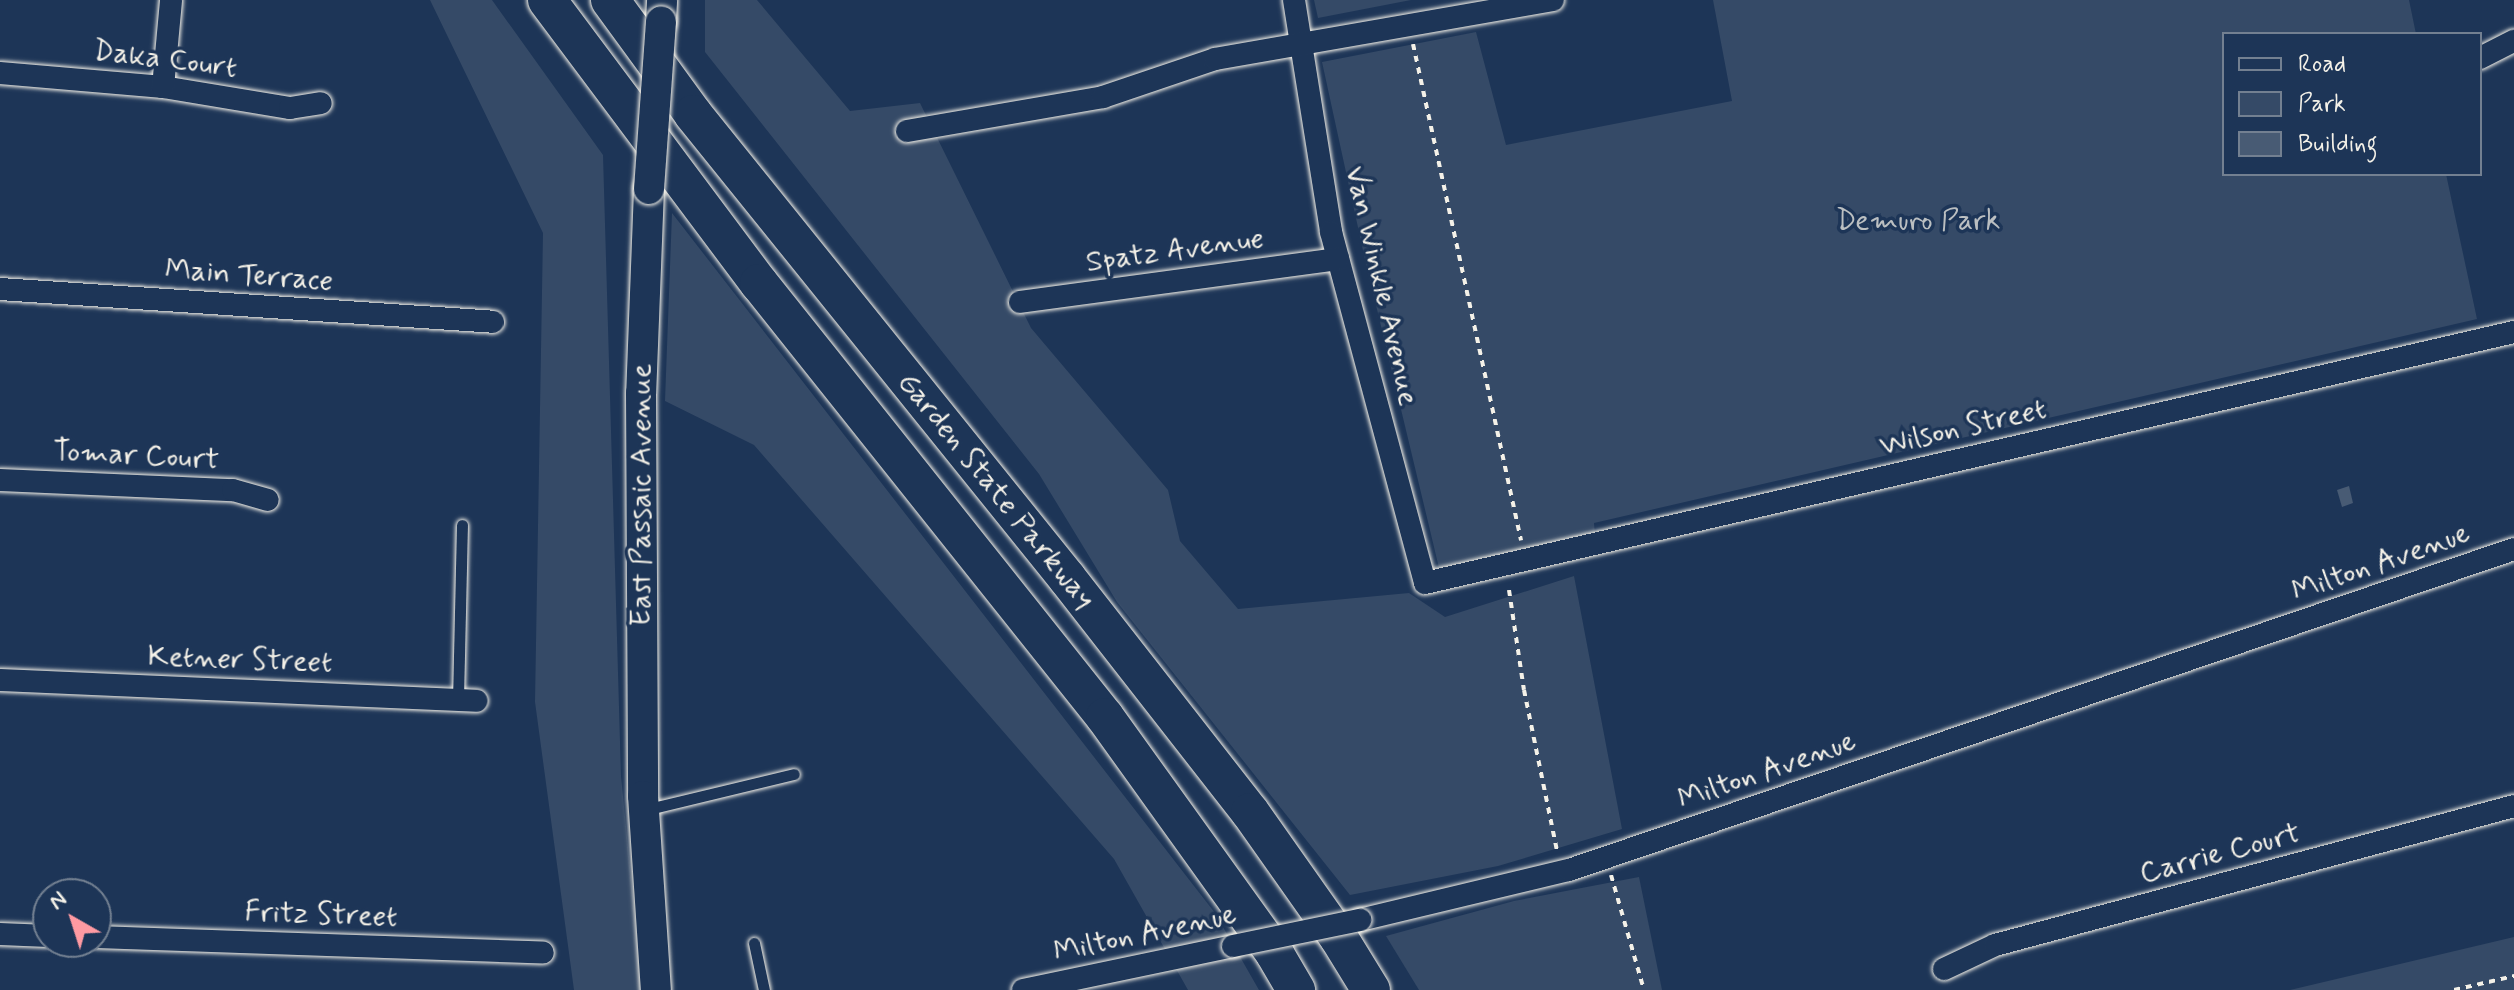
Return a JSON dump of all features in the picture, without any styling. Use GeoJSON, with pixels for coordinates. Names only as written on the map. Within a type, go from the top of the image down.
{"type":"FeatureCollection","features":[{"type":"Feature","properties":{"kind":"highway","name":"Garden State Parkway"},"geometry":{"type":"LineString","coordinates":[[547,0],[759,283],[1105,717],[1275,954],[1296,990]]}},
{"type":"Feature","properties":{"kind":"highway","name":"Garden State Parkway"},"geometry":{"type":"LineString","coordinates":[[610,0],[693,114],[1067,578],[1241,800],[1339,938],[1371,990]]}},
{"type":"Feature","properties":{"kind":"main road","name":"East Passaic Avenue"},"geometry":{"type":"LineString","coordinates":[[656,990],[644,810],[641,393],[649,189],[661,11]]}},
{"type":"Feature","properties":{"kind":"street"},"geometry":{"type":"LineString","coordinates":[[163,87],[171,0]]}},
{"type":"Feature","properties":{"kind":"street","name":"Van Winkle Avenue"},"geometry":{"type":"LineString","coordinates":[[1294,0],[1338,259],[1425,583]]}},
{"type":"Feature","properties":{"kind":"street"},"geometry":{"type":"LineString","coordinates":[[907,131],[1103,97],[1215,59],[1553,0]]}},
{"type":"Feature","properties":{"kind":"street"},"geometry":{"type":"LineString","coordinates":[[2482,57],[2514,41]]}},
{"type":"Feature","properties":{"kind":"street","name":"Daka Court"},"geometry":{"type":"LineString","coordinates":[[0,73],[163,87],[290,108],[321,103]]}},
{"type":"Feature","properties":{"kind":"street","name":"Spatz Avenue"},"geometry":{"type":"LineString","coordinates":[[1020,302],[1338,259]]}},
{"type":"Feature","properties":{"kind":"street","name":"Main Terrace"},"geometry":{"type":"LineString","coordinates":[[0,289],[493,322]]}},
{"type":"Feature","properties":{"kind":"street","name":"Wilson Street"},"geometry":{"type":"LineString","coordinates":[[1425,583],[2514,332]]}},
{"type":"Feature","properties":{"kind":"street","name":"Tomar Court"},"geometry":{"type":"LineString","coordinates":[[0,480],[233,490],[268,500]]}},
{"type":"Feature","properties":{"kind":"street","name":"Milton Avenue"},"geometry":{"type":"LineString","coordinates":[[1023,990],[1066,986],[1569,870],[2514,549]]}},
{"type":"Feature","properties":{"kind":"street","name":"Ketner Street"},"geometry":{"type":"LineString","coordinates":[[0,680],[468,700]]}},
{"type":"Feature","properties":{"kind":"street","name":"Carrie Court"},"geometry":{"type":"LineString","coordinates":[[1944,969],[1995,945],[2514,806]]}},
{"type":"Feature","properties":{"kind":"street"},"geometry":{"type":"LineString","coordinates":[[0,934],[32,935]]}},
{"type":"Feature","properties":{"kind":"street","name":"Fritz Street"},"geometry":{"type":"LineString","coordinates":[[112,938],[543,953]]}},
{"type":"Feature","properties":{"kind":"lane"},"geometry":{"type":"LineString","coordinates":[[462,525],[468,700]]}},
{"type":"Feature","properties":{"kind":"lane"},"geometry":{"type":"LineString","coordinates":[[644,810],[794,774]]}},
{"type":"Feature","properties":{"kind":"lane"},"geometry":{"type":"LineString","coordinates":[[754,943],[764,990]]}},
{"type":"Feature","properties":{"kind":"path"},"geometry":{"type":"LineString","coordinates":[[1412,42],[1460,248],[1525,560]]}},
{"type":"Feature","properties":{"kind":"path"},"geometry":{"type":"LineString","coordinates":[[1509,590],[1524,690],[1558,856]]}},
{"type":"Feature","properties":{"kind":"path"},"geometry":{"type":"LineString","coordinates":[[1610,872],[1644,990]]}},
{"type":"Feature","properties":{"kind":"path"},"geometry":{"type":"LineString","coordinates":[[2454,990],[2514,976]]}},
{"type":"Feature","properties":{"kind":"green space"},"geometry":{"type":"Polygon","coordinates":[[[430,0],[492,0],[603,155],[621,776],[642,990],[574,990],[535,702],[543,233],[430,0]]]}},
{"type":"Feature","properties":{"kind":"green space"},"geometry":{"type":"Polygon","coordinates":[[[705,0],[757,0],[850,111],[920,103],[1031,328],[1168,490],[1180,541],[1238,609],[1409,593],[1445,617],[1574,576],[1622,829],[1498,866],[1350,895],[1117,602],[1039,474],[705,52],[705,0]]]}},
{"type":"Feature","properties":{"kind":"green space"},"geometry":{"type":"Polygon","coordinates":[[[1314,0],[1411,0],[1318,18],[1314,0]]]}},
{"type":"Feature","properties":{"kind":"green space","name":"Demuro Park"},"geometry":{"type":"Polygon","coordinates":[[[1713,0],[2409,0],[2416,32],[2222,32],[2222,176],[2446,176],[2477,319],[1594,523],[1595,535],[1440,572],[1364,255],[1322,62],[1476,32],[1506,145],[1732,101],[1713,0]]]}},
{"type":"Feature","properties":{"kind":"green space"},"geometry":{"type":"Polygon","coordinates":[[[672,213],[1215,913],[1259,990],[1188,990],[1114,859],[754,445],[665,401],[672,213]]]}},
{"type":"Feature","properties":{"kind":"green space"},"geometry":{"type":"Polygon","coordinates":[[[1639,877],[1662,990],[1419,990],[1386,936],[1514,901],[1639,877]]]}},
{"type":"Feature","properties":{"kind":"green space"},"geometry":{"type":"Polygon","coordinates":[[[2514,937],[2514,990],[2290,990],[2514,937]]]}},
{"type":"Feature","properties":{"kind":"building"},"geometry":{"type":"Polygon","coordinates":[[[2349,486],[2353,503],[2342,507],[2337,490],[2349,486]]]}}]}
